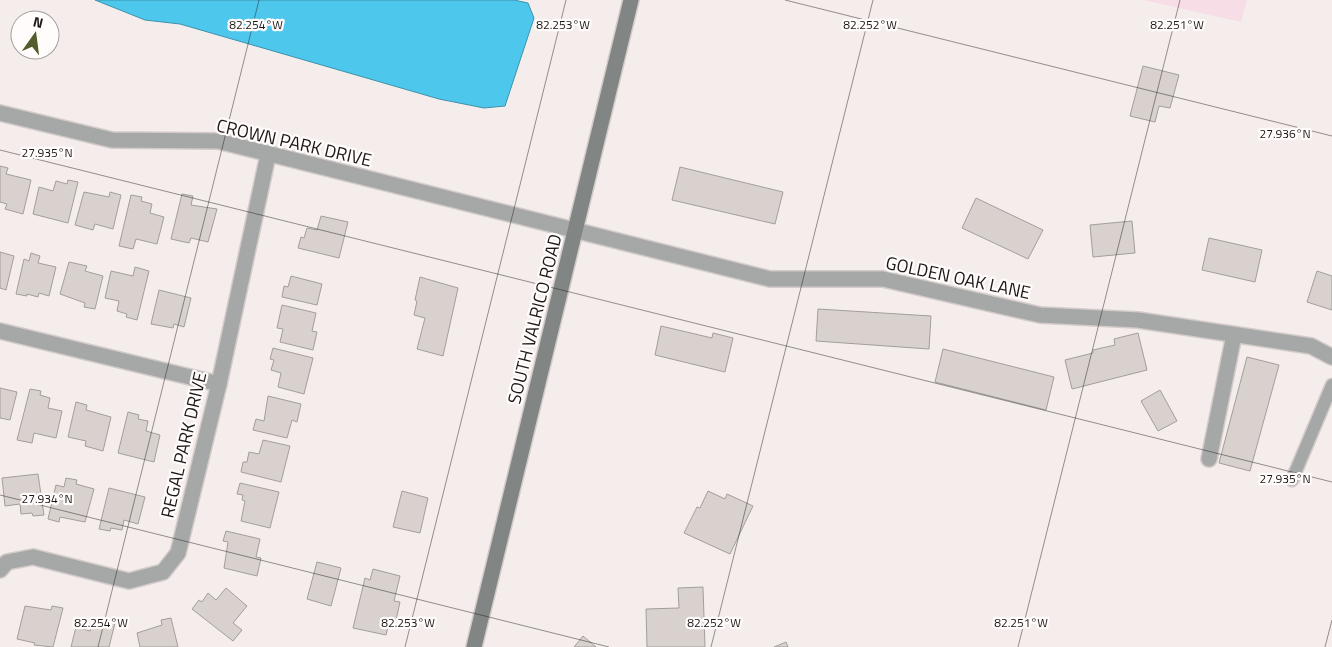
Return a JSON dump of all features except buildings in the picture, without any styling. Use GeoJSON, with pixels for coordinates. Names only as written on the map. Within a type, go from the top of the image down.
{"type":"FeatureCollection","features":[{"type":"Feature","properties":{"kind":"street","name":"SOUTH VALRICO ROAD"},"geometry":{"type":"LineString","coordinates":[[474,647],[630,0]]}},
{"type":"Feature","properties":{"kind":"street","name":"CROWN PARK DRIVE"},"geometry":{"type":"LineString","coordinates":[[0,113],[112,140],[218,141],[268,155],[576,230]]}},
{"type":"Feature","properties":{"kind":"street","name":"REGAL PARK DRIVE"},"geometry":{"type":"LineString","coordinates":[[0,570],[7,562],[33,557],[129,581],[163,572],[178,553],[218,384],[268,155]]}},
{"type":"Feature","properties":{"kind":"street","name":"GOLDEN OAK LANE"},"geometry":{"type":"LineString","coordinates":[[576,230],[770,279],[883,279],[1040,315],[1138,320],[1311,346],[1332,357]]}},
{"type":"Feature","properties":{"kind":"street"},"geometry":{"type":"LineString","coordinates":[[0,331],[218,384]]}},
{"type":"Feature","properties":{"kind":"street"},"geometry":{"type":"LineString","coordinates":[[1209,459],[1234,335]]}},
{"type":"Feature","properties":{"kind":"lane"},"geometry":{"type":"LineString","coordinates":[[1292,480],[1332,385]]}},
{"type":"Feature","properties":{"kind":"shaded area"},"geometry":{"type":"Polygon","coordinates":[[[1143,0],[1247,0],[1241,22],[1143,0]]]}},
{"type":"Feature","properties":{"kind":"water"},"geometry":{"type":"Polygon","coordinates":[[[95,0],[514,0],[528,3],[534,18],[505,106],[484,108],[439,99],[180,24],[145,20],[95,0]]]}}]}
